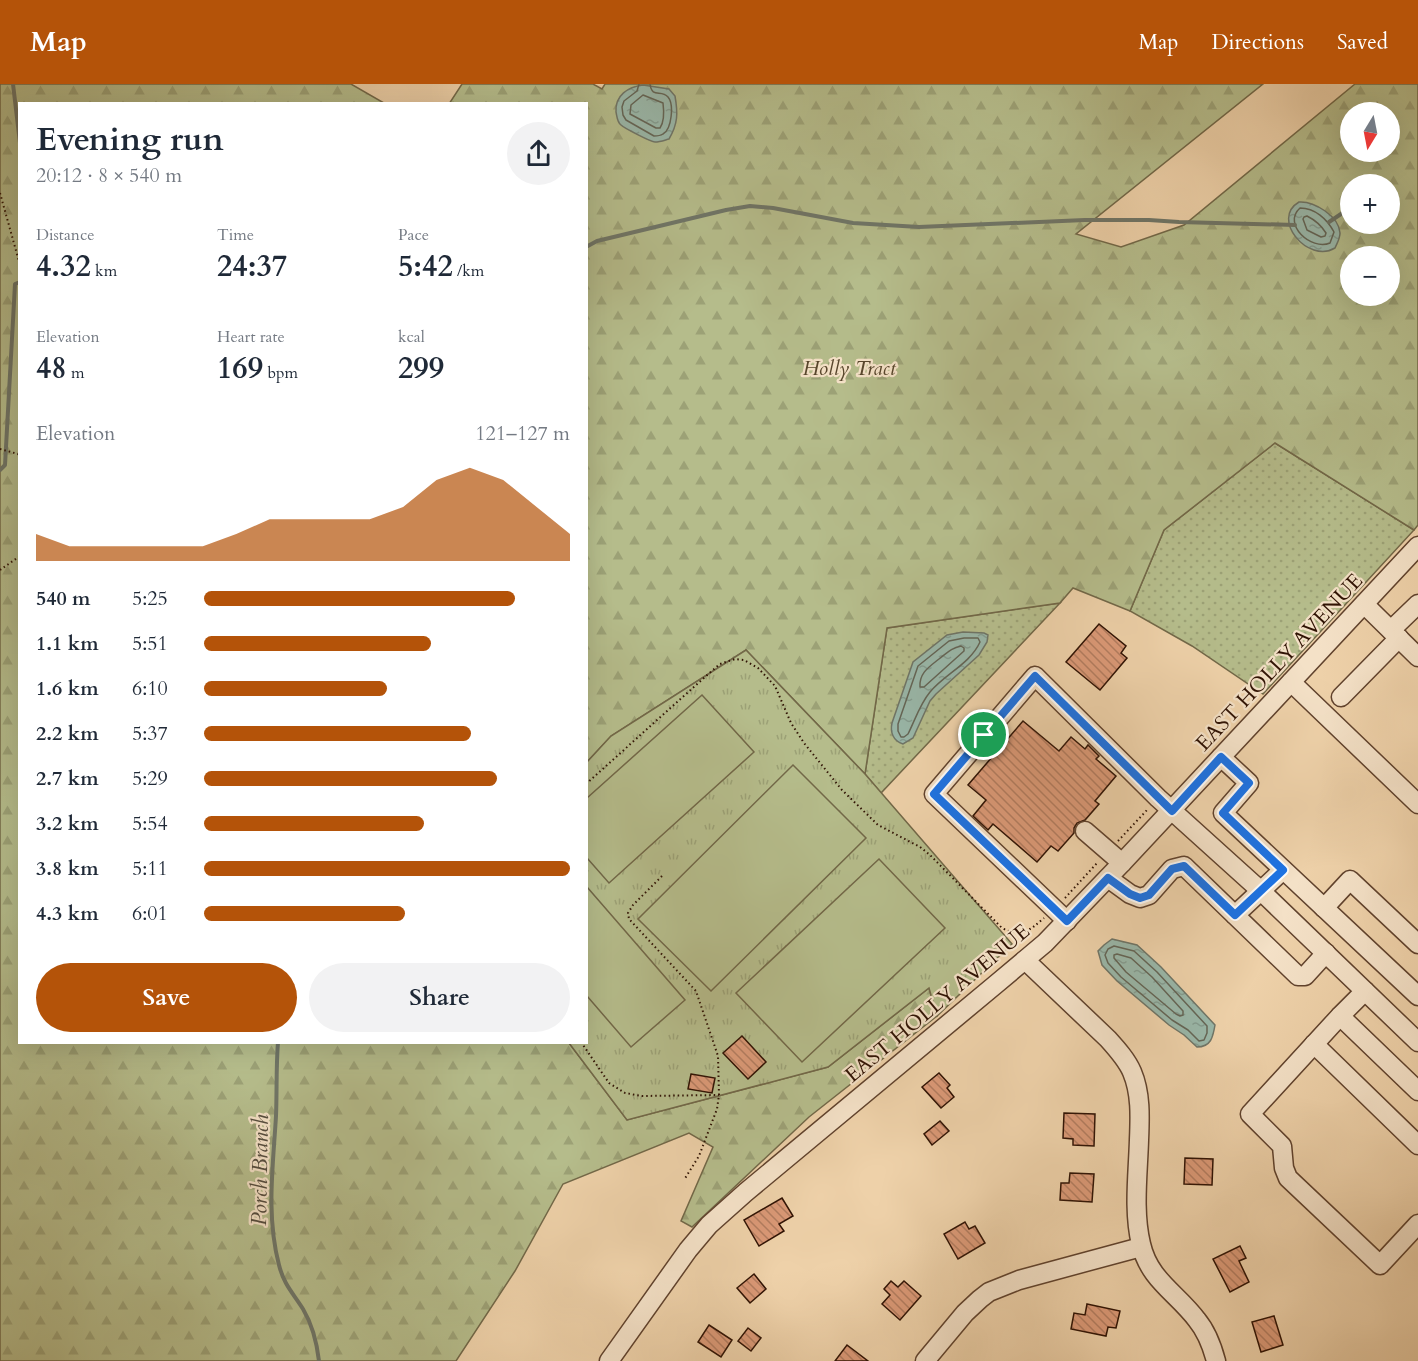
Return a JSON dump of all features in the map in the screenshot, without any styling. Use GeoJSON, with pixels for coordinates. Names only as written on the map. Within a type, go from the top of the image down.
{"type":"FeatureCollection","features":[{"type":"Feature","properties":{"kind":"street","name":"EAST HOLLY AVENUE"},"geometry":{"type":"LineString","coordinates":[[609,1361],[688,1250],[709,1226],[746,1192],[1025,960],[1067,921],[1418,546]]}},
{"type":"Feature","properties":{"kind":"street"},"geometry":{"type":"LineString","coordinates":[[1364,604],[1418,657]]}},
{"type":"Feature","properties":{"kind":"street"},"geometry":{"type":"LineString","coordinates":[[1341,697],[1418,604]]}},
{"type":"Feature","properties":{"kind":"street"},"geometry":{"type":"LineString","coordinates":[[1067,921],[934,794],[1035,676],[1172,811],[1261,891],[1418,1042]]}},
{"type":"Feature","properties":{"kind":"street"},"geometry":{"type":"LineString","coordinates":[[1291,682],[1418,804]]}},
{"type":"Feature","properties":{"kind":"street"},"geometry":{"type":"LineString","coordinates":[[1221,757],[1249,783],[1223,813],[1418,996]]}},
{"type":"Feature","properties":{"kind":"street"},"geometry":{"type":"LineString","coordinates":[[1085,831],[1122,863]]}},
{"type":"Feature","properties":{"kind":"street"},"geometry":{"type":"LineString","coordinates":[[1108,878],[1130,894],[1140,898],[1149,895],[1172,869],[1184,866],[1298,975],[1305,975],[1326,953]]}},
{"type":"Feature","properties":{"kind":"street"},"geometry":{"type":"LineString","coordinates":[[1235,915],[1283,870]]}},
{"type":"Feature","properties":{"kind":"street"},"geometry":{"type":"LineString","coordinates":[[1324,908],[1350,880],[1418,944]]}},
{"type":"Feature","properties":{"kind":"street"},"geometry":{"type":"LineString","coordinates":[[1025,960],[1108,1039],[1125,1060],[1135,1079],[1140,1112],[1137,1221],[1141,1247],[1156,1277],[1202,1327],[1209,1339],[1216,1361]]}},
{"type":"Feature","properties":{"kind":"street"},"geometry":{"type":"LineString","coordinates":[[1365,991],[1250,1114],[1282,1146],[1284,1167],[1288,1178],[1380,1265],[1418,1224]]}},
{"type":"Feature","properties":{"kind":"street"},"geometry":{"type":"LineString","coordinates":[[1340,1016],[1418,1091]]}},
{"type":"Feature","properties":{"kind":"street"},"geometry":{"type":"LineString","coordinates":[[1314,1044],[1418,1145]]}},
{"type":"Feature","properties":{"kind":"street"},"geometry":{"type":"LineString","coordinates":[[925,1361],[965,1313],[990,1293],[1019,1280],[1141,1247]]}},
{"type":"Feature","properties":{"kind":"path"},"geometry":{"type":"LineString","coordinates":[[0,193],[18,258]]}},
{"type":"Feature","properties":{"kind":"path"},"geometry":{"type":"LineString","coordinates":[[0,449],[18,454]]}},
{"type":"Feature","properties":{"kind":"path"},"geometry":{"type":"LineString","coordinates":[[0,570],[18,557]]}},
{"type":"Feature","properties":{"kind":"path"},"geometry":{"type":"LineString","coordinates":[[588,782],[720,664],[735,659],[744,660],[758,668],[775,686],[791,723],[816,760],[842,790],[878,825],[920,847],[930,855],[1002,928],[1010,932],[1023,933],[1048,915]]}},
{"type":"Feature","properties":{"kind":"path"},"geometry":{"type":"LineString","coordinates":[[1126,832],[1149,808]]}},
{"type":"Feature","properties":{"kind":"path"},"geometry":{"type":"LineString","coordinates":[[1060,903],[1086,875]]}},
{"type":"Feature","properties":{"kind":"path"},"geometry":{"type":"LineString","coordinates":[[662,876],[633,905],[628,913],[629,919],[696,990],[718,1056],[717,1109],[699,1156],[684,1180]]}},
{"type":"Feature","properties":{"kind":"path"},"geometry":{"type":"LineString","coordinates":[[582,1044],[609,1083],[625,1093],[642,1096],[719,1095]]}},
{"type":"Feature","properties":{"kind":"green space"},"geometry":{"type":"Polygon","coordinates":[[[0,84],[351,84],[382,102],[18,102],[18,1044],[570,1044],[627,1120],[828,1067],[929,988],[937,1016],[809,1117],[692,1227],[681,1221],[713,1147],[689,1133],[563,1184],[515,1271],[456,1361],[0,1361],[0,84]]]}},
{"type":"Feature","properties":{"kind":"green space","name":"Holly Tract"},"geometry":{"type":"Polygon","coordinates":[[[462,84],[593,84],[602,89],[605,84],[1263,84],[1076,234],[1121,247],[1184,225],[1355,84],[1418,84],[1418,525],[1414,530],[1275,443],[1164,530],[1130,611],[1073,588],[1060,603],[887,628],[865,774],[746,650],[611,736],[588,761],[588,102],[450,102],[462,84]]]}},
{"type":"Feature","properties":{"kind":"green space"},"geometry":{"type":"Polygon","coordinates":[[[1275,443],[1414,530],[1263,694],[1192,646],[1130,611],[1164,530],[1275,443]]]}},
{"type":"Feature","properties":{"kind":"green space"},"geometry":{"type":"Polygon","coordinates":[[[1060,603],[881,793],[865,774],[887,628],[1060,603]]]}},
{"type":"Feature","properties":{"kind":"green space"},"geometry":{"type":"Polygon","coordinates":[[[746,650],[865,774],[1012,944],[937,1016],[929,988],[828,1067],[627,1120],[570,1044],[588,1044],[588,761],[611,736],[746,650]]]}},
{"type":"Feature","properties":{"kind":"green space"},"geometry":{"type":"Polygon","coordinates":[[[702,695],[754,752],[609,883],[588,859],[588,797],[702,695]]]}},
{"type":"Feature","properties":{"kind":"green space"},"geometry":{"type":"Polygon","coordinates":[[[793,765],[866,838],[711,991],[638,919],[793,765]]]}},
{"type":"Feature","properties":{"kind":"green space"},"geometry":{"type":"Polygon","coordinates":[[[879,859],[945,928],[802,1062],[736,993],[879,859]]]}},
{"type":"Feature","properties":{"kind":"green space"},"geometry":{"type":"Polygon","coordinates":[[[588,888],[685,1000],[631,1047],[588,997],[588,888]]]}},
{"type":"Feature","properties":{"kind":"water"},"geometry":{"type":"Polygon","coordinates":[[[643,85],[669,89],[675,96],[676,118],[669,139],[655,142],[627,129],[619,122],[616,106],[620,97],[628,90],[643,85]]]}},
{"type":"Feature","properties":{"kind":"water"},"geometry":{"type":"Polygon","coordinates":[[[1299,202],[1305,202],[1331,215],[1340,233],[1335,248],[1325,251],[1314,250],[1304,245],[1291,228],[1289,219],[1291,210],[1299,202]]]}},
{"type":"Feature","properties":{"kind":"water"},"geometry":{"type":"Polygon","coordinates":[[[963,632],[984,633],[988,635],[987,642],[979,655],[930,701],[913,738],[903,744],[900,743],[893,736],[892,723],[913,662],[947,635],[963,632]]]}},
{"type":"Feature","properties":{"kind":"water"},"geometry":{"type":"Polygon","coordinates":[[[1112,939],[1137,945],[1161,967],[1215,1025],[1208,1043],[1197,1047],[1117,981],[1102,965],[1098,951],[1112,939]]]}},
{"type":"Feature","properties":{"kind":"building"},"geometry":{"type":"Polygon","coordinates":[[[1099,624],[1126,646],[1121,653],[1127,658],[1100,690],[1066,662],[1099,624]]]}},
{"type":"Feature","properties":{"kind":"building"},"geometry":{"type":"Polygon","coordinates":[[[1023,721],[1059,751],[1071,737],[1085,749],[1088,745],[1099,756],[1096,759],[1116,776],[1095,801],[1099,804],[1085,820],[1077,823],[1074,833],[1058,851],[1051,846],[1037,862],[993,824],[988,830],[973,816],[986,800],[968,785],[1023,721]]]}},
{"type":"Feature","properties":{"kind":"building"},"geometry":{"type":"Polygon","coordinates":[[[742,1036],[766,1062],[748,1079],[723,1053],[742,1036]]]}},
{"type":"Feature","properties":{"kind":"building"},"geometry":{"type":"Polygon","coordinates":[[[939,1073],[950,1085],[947,1088],[954,1097],[941,1108],[922,1087],[939,1073]]]}},
{"type":"Feature","properties":{"kind":"building"},"geometry":{"type":"Polygon","coordinates":[[[691,1074],[715,1078],[712,1093],[688,1089],[691,1074]]]}},
{"type":"Feature","properties":{"kind":"building"},"geometry":{"type":"Polygon","coordinates":[[[1064,1113],[1095,1114],[1094,1146],[1073,1145],[1073,1139],[1063,1138],[1064,1113]]]}},
{"type":"Feature","properties":{"kind":"building"},"geometry":{"type":"Polygon","coordinates":[[[940,1121],[949,1131],[932,1145],[924,1134],[940,1121]]]}},
{"type":"Feature","properties":{"kind":"building"},"geometry":{"type":"Polygon","coordinates":[[[1185,1158],[1213,1159],[1212,1185],[1184,1184],[1185,1158]]]}},
{"type":"Feature","properties":{"kind":"building"},"geometry":{"type":"Polygon","coordinates":[[[1070,1173],[1094,1174],[1092,1202],[1060,1200],[1061,1183],[1069,1183],[1070,1173]]]}},
{"type":"Feature","properties":{"kind":"building"},"geometry":{"type":"Polygon","coordinates":[[[782,1198],[793,1216],[779,1224],[784,1231],[759,1246],[744,1220],[782,1198]]]}},
{"type":"Feature","properties":{"kind":"building"},"geometry":{"type":"Polygon","coordinates":[[[965,1222],[969,1229],[975,1226],[985,1243],[958,1259],[944,1234],[965,1222]]]}},
{"type":"Feature","properties":{"kind":"building"},"geometry":{"type":"Polygon","coordinates":[[[1240,1246],[1246,1258],[1239,1261],[1249,1282],[1230,1292],[1213,1259],[1240,1246]]]}},
{"type":"Feature","properties":{"kind":"building"},"geometry":{"type":"Polygon","coordinates":[[[754,1274],[766,1289],[750,1303],[737,1288],[754,1274]]]}},
{"type":"Feature","properties":{"kind":"building"},"geometry":{"type":"Polygon","coordinates":[[[891,1281],[898,1287],[904,1281],[921,1296],[900,1320],[882,1304],[890,1295],[884,1289],[891,1281]]]}},
{"type":"Feature","properties":{"kind":"building"},"geometry":{"type":"Polygon","coordinates":[[[1087,1304],[1120,1311],[1116,1328],[1108,1327],[1106,1336],[1071,1329],[1074,1313],[1085,1315],[1087,1304]]]}},
{"type":"Feature","properties":{"kind":"building"},"geometry":{"type":"Polygon","coordinates":[[[1274,1316],[1283,1345],[1261,1352],[1252,1322],[1274,1316]]]}},
{"type":"Feature","properties":{"kind":"building"},"geometry":{"type":"Polygon","coordinates":[[[709,1325],[732,1340],[721,1357],[698,1342],[709,1325]]]}},
{"type":"Feature","properties":{"kind":"building"},"geometry":{"type":"Polygon","coordinates":[[[748,1328],[761,1338],[751,1351],[738,1341],[748,1328]]]}},
{"type":"Feature","properties":{"kind":"building"},"geometry":{"type":"Polygon","coordinates":[[[847,1345],[868,1361],[835,1361],[847,1345]]]}},
{"type":"Feature","properties":{"kind":"waterway","name":"Porch Branch"},"geometry":{"type":"LineString","coordinates":[[13,84],[18,126]]}},
{"type":"Feature","properties":{"kind":"waterway"},"geometry":{"type":"LineString","coordinates":[[588,246],[597,241],[750,206],[853,223],[919,227],[1085,220],[1295,225]]}},
{"type":"Feature","properties":{"kind":"waterway"},"geometry":{"type":"LineString","coordinates":[[1329,222],[1340,215]]}},
{"type":"Feature","properties":{"kind":"waterway"},"geometry":{"type":"LineString","coordinates":[[0,470],[5,465],[15,284],[18,283]]}},
{"type":"Feature","properties":{"kind":"waterway","name":"Porch Branch"},"geometry":{"type":"LineString","coordinates":[[278,1044],[272,1191],[275,1246],[281,1272],[309,1321],[319,1361]]}},
{"type":"Feature","properties":{"kind":"route"},"geometry":{"type":"LineString","coordinates":[[1035,676],[1172,811],[1221,757],[1249,783],[1223,813],[1283,870],[1235,915],[1184,866],[1172,869],[1149,895],[1140,898],[1130,894],[1108,878],[1067,921],[934,794],[984,735],[1035,676]]}}]}
